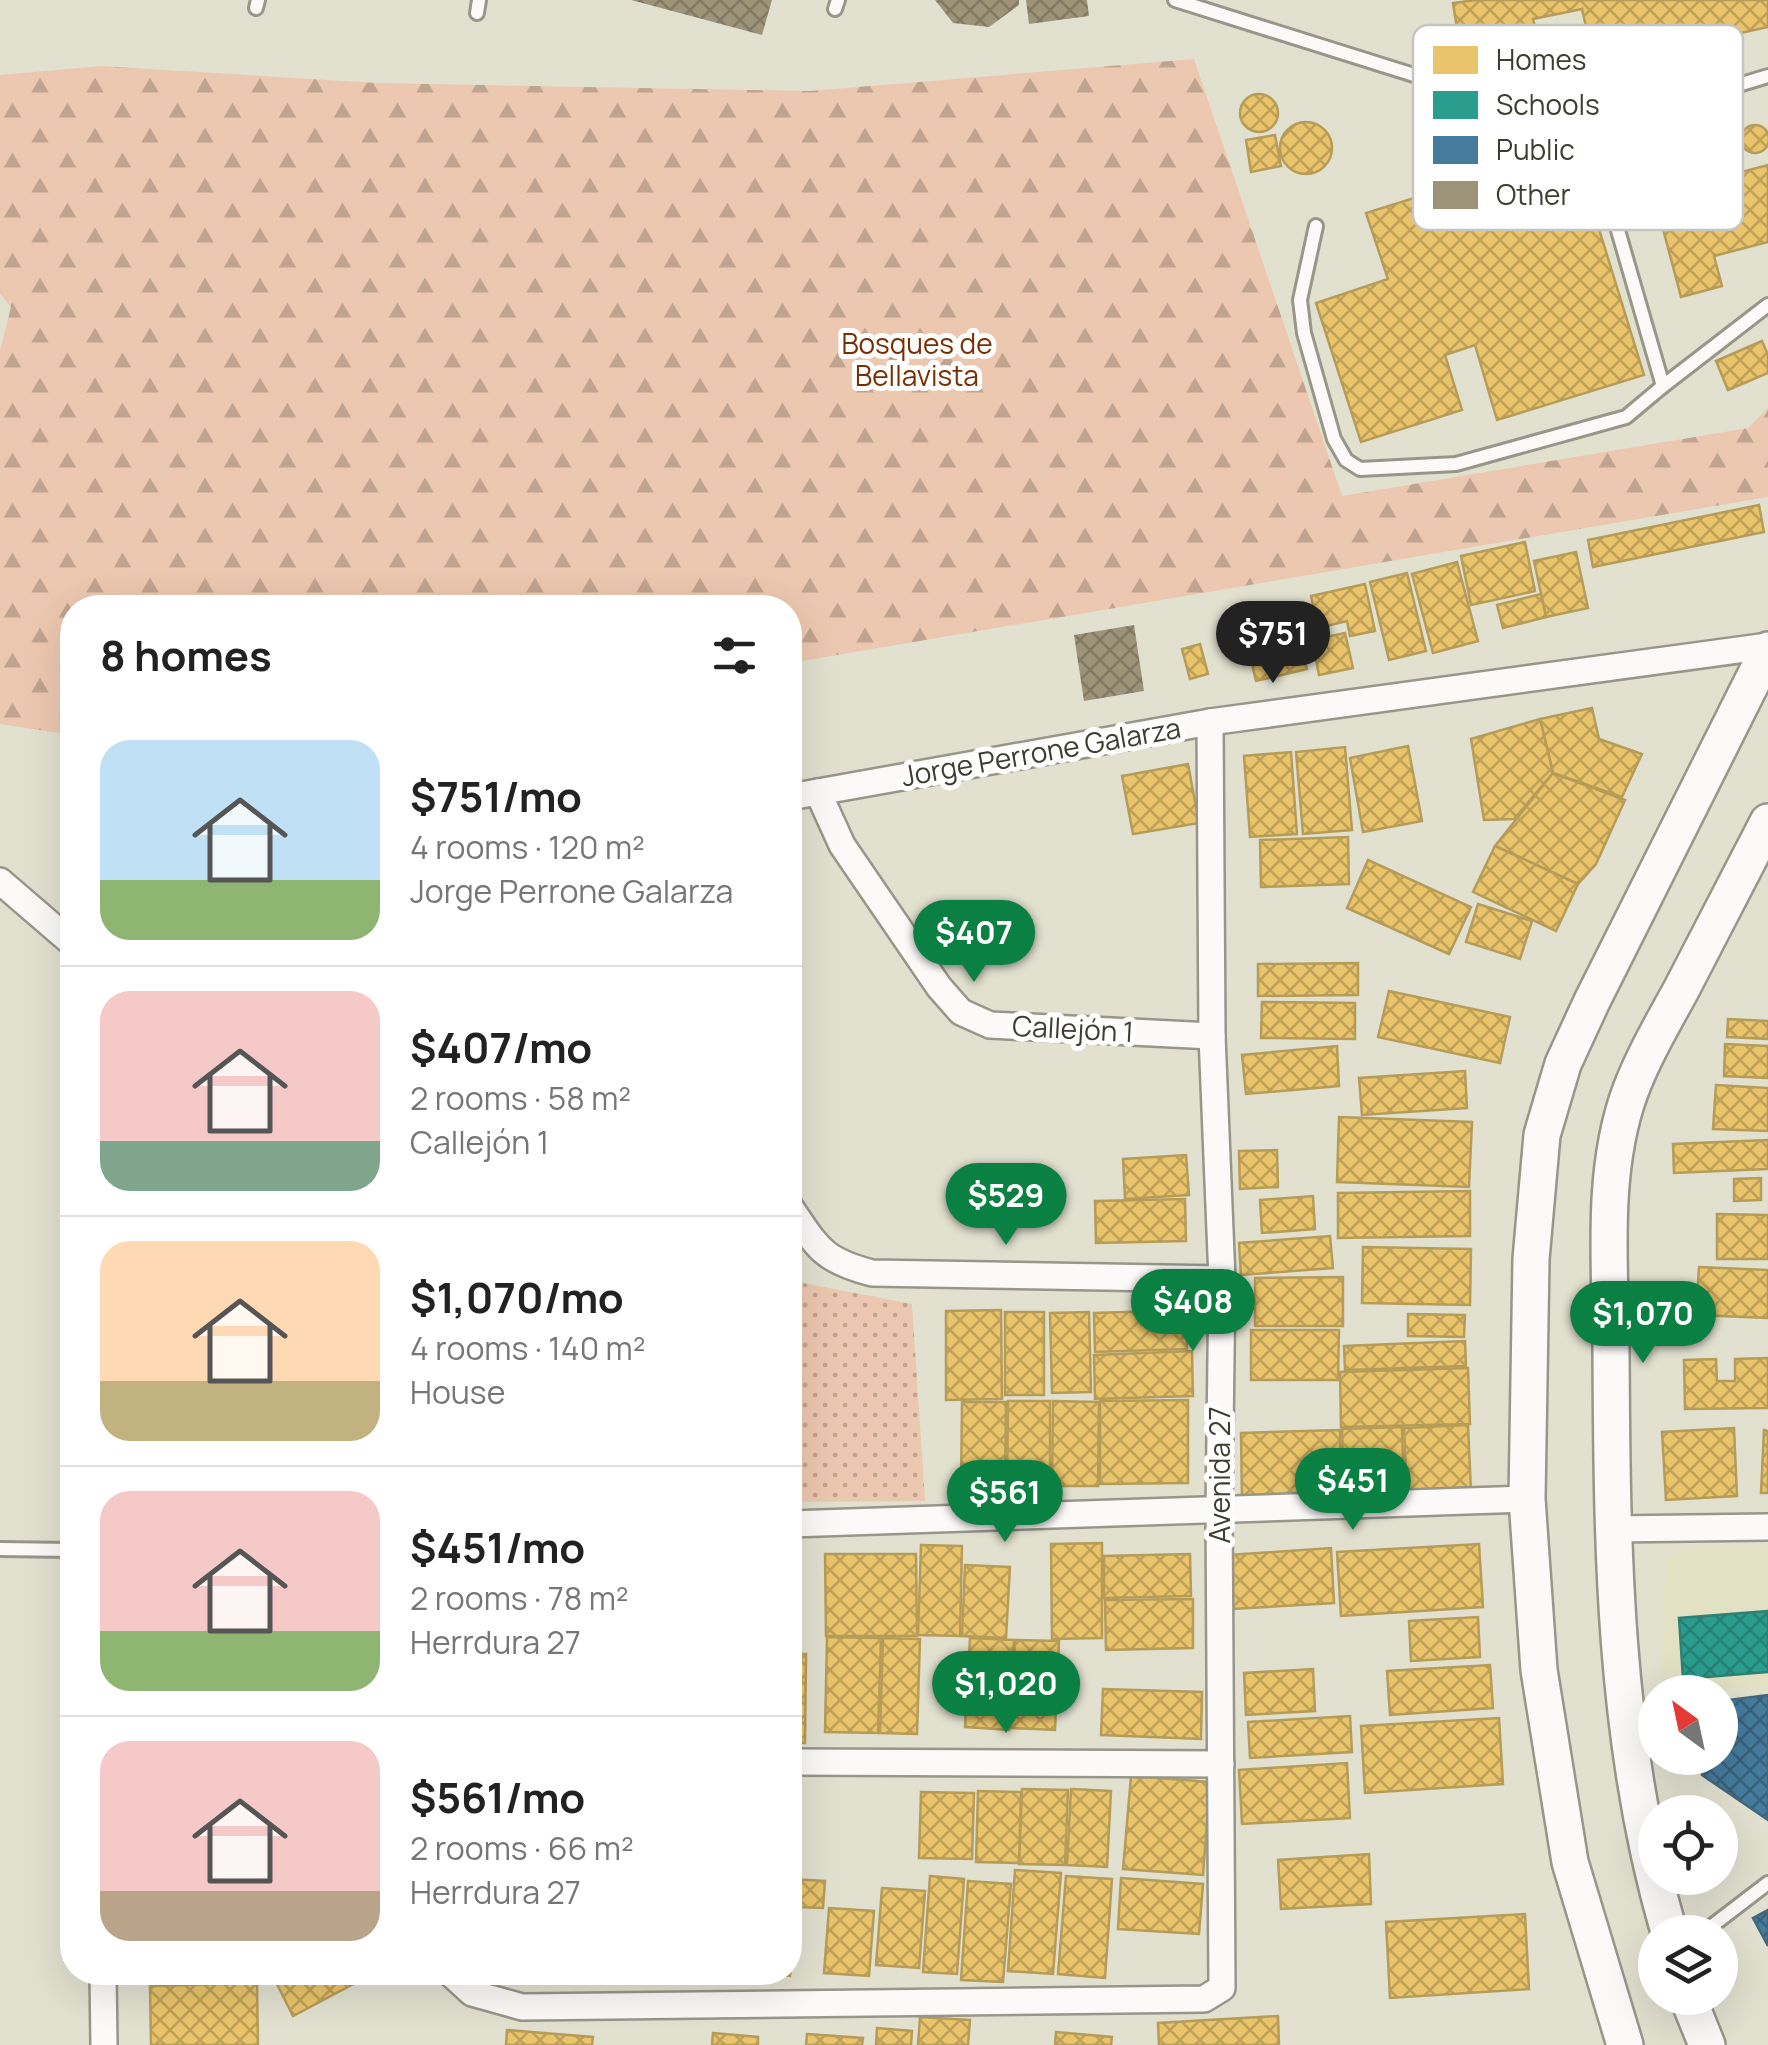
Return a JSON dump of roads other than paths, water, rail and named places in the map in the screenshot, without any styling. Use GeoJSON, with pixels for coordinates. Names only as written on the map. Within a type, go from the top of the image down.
{"type":"FeatureCollection","features":[{"type":"Feature","properties":{"kind":"main road"},"geometry":{"type":"LineString","coordinates":[[1625,2045],[1570,1862],[1539,1670],[1527,1499],[1531,1259],[1542,1135],[1563,1064],[1592,1001],[1768,648]]}},
{"type":"Feature","properties":{"kind":"main road"},"geometry":{"type":"LineString","coordinates":[[1665,1915],[1639,1810],[1627,1728],[1612,1529],[1613,1163],[1630,1093],[1768,822]]}},
{"type":"Feature","properties":{"kind":"main road"},"geometry":{"type":"LineString","coordinates":[[1695,2015],[1707,2045]]}},
{"type":"Feature","properties":{"kind":"street","name":"Jorge Perrone Galarza"},"geometry":{"type":"LineString","coordinates":[[802,795],[1210,722],[1768,648]]}},
{"type":"Feature","properties":{"kind":"street","name":"Avenida 27"},"geometry":{"type":"LineString","coordinates":[[464,1985],[472,1992],[522,2007],[1204,1999],[1222,1988],[1222,1280],[1212,1036],[1210,722]]}},
{"type":"Feature","properties":{"kind":"street","name":"Callejón 1"},"geometry":{"type":"LineString","coordinates":[[818,792],[842,845],[940,987],[962,1012],[990,1025],[1212,1036]]}},
{"type":"Feature","properties":{"kind":"street"},"geometry":{"type":"LineString","coordinates":[[0,881],[60,933]]}},
{"type":"Feature","properties":{"kind":"street"},"geometry":{"type":"LineString","coordinates":[[802,1225],[820,1251],[843,1265],[872,1273],[1222,1280]]}},
{"type":"Feature","properties":{"kind":"street"},"geometry":{"type":"LineString","coordinates":[[802,1524],[1527,1499]]}},
{"type":"Feature","properties":{"kind":"street"},"geometry":{"type":"LineString","coordinates":[[1612,1529],[1768,1528]]}},
{"type":"Feature","properties":{"kind":"street"},"geometry":{"type":"LineString","coordinates":[[802,1762],[1222,1764]]}},
{"type":"Feature","properties":{"kind":"street"},"geometry":{"type":"LineString","coordinates":[[103,1985],[104,2045]]}},
{"type":"Feature","properties":{"kind":"lane"},"geometry":{"type":"LineString","coordinates":[[1176,0],[1413,75]]}},
{"type":"Feature","properties":{"kind":"lane"},"geometry":{"type":"LineString","coordinates":[[1743,84],[1768,76]]}},
{"type":"Feature","properties":{"kind":"lane"},"geometry":{"type":"LineString","coordinates":[[1316,226],[1300,300],[1304,333],[1334,439],[1346,460],[1360,469],[1456,464],[1626,417],[1768,305]]}},
{"type":"Feature","properties":{"kind":"lane"},"geometry":{"type":"LineString","coordinates":[[1618,230],[1663,386]]}},
{"type":"Feature","properties":{"kind":"lane"},"geometry":{"type":"LineString","coordinates":[[0,1550],[60,1550]]}},
{"type":"Feature","properties":{"kind":"lane"},"geometry":{"type":"LineString","coordinates":[[1726,1915],[1768,1883]]}},
{"type":"Feature","properties":{"kind":"park label","name":"Bosques de Bellavista"},"geometry":{"type":"Point","coordinates":[917,360]}}]}
